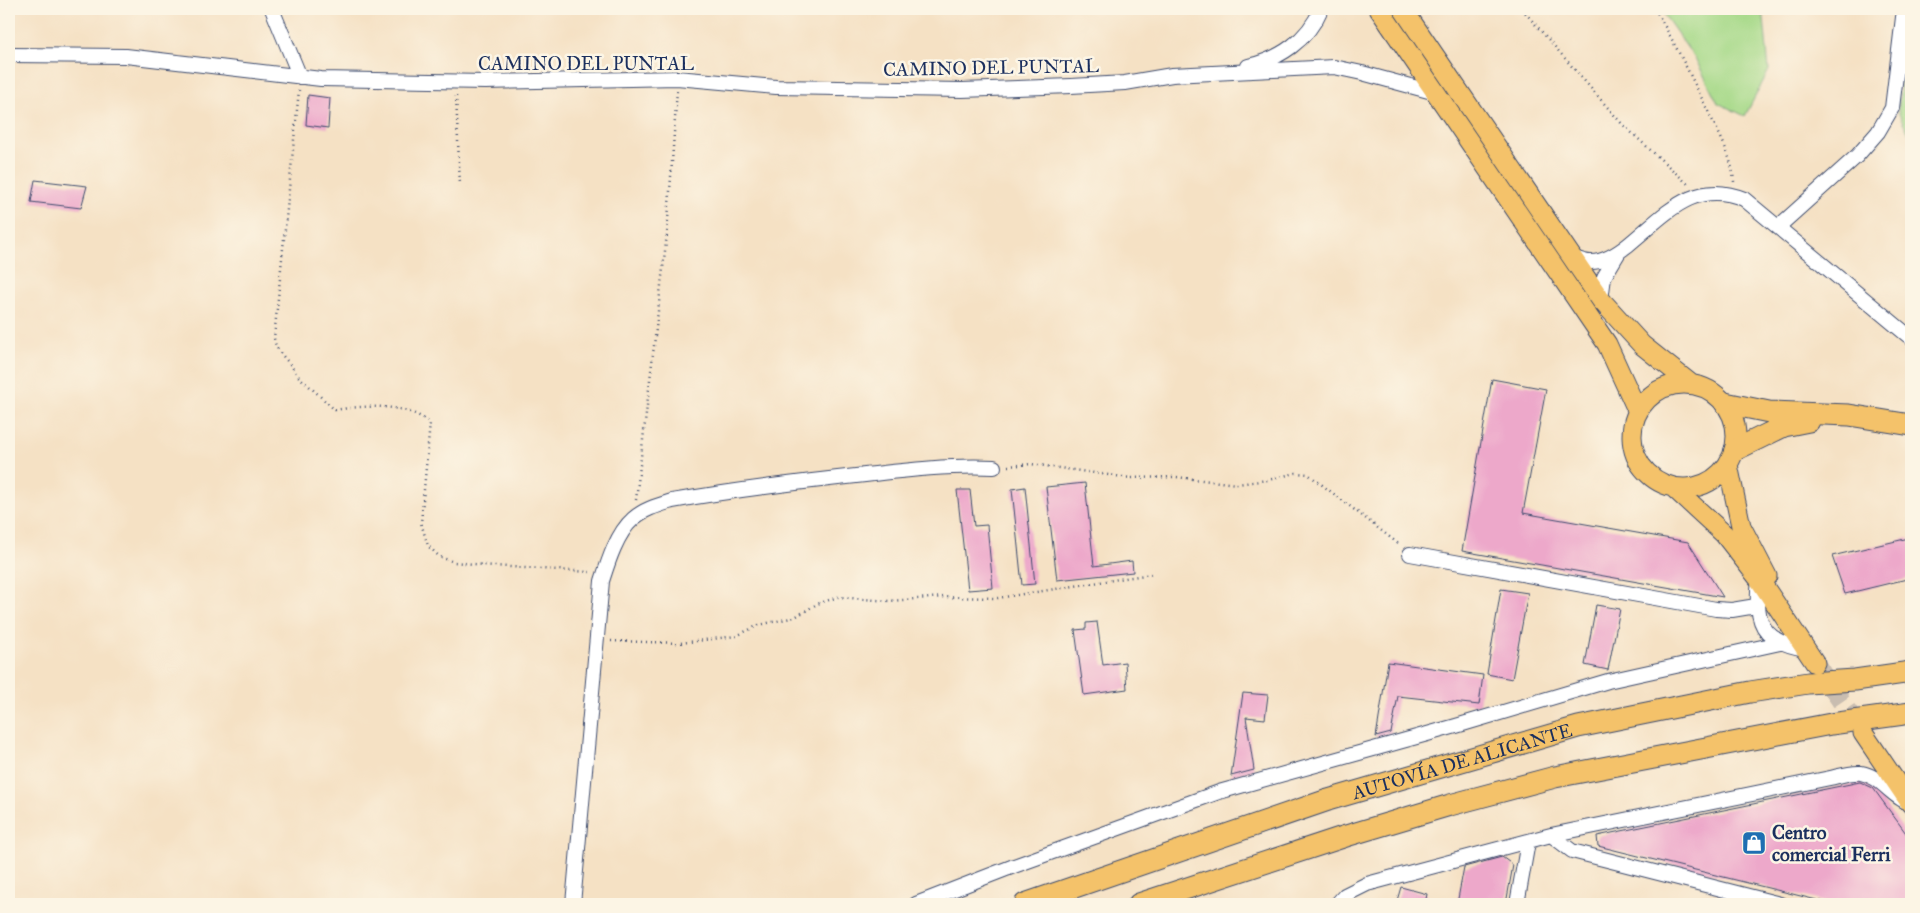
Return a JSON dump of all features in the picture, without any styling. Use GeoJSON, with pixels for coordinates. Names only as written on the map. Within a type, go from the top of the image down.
{"type":"FeatureCollection","features":[{"type":"Feature","properties":{"kind":"highway"},"geometry":{"type":"LineString","coordinates":[[1725,403],[1769,412],[1850,415],[1911,425]]}},
{"type":"Feature","properties":{"kind":"highway"},"geometry":{"type":"LineString","coordinates":[[1732,458],[1784,426],[1850,415]]}},
{"type":"Feature","properties":{"kind":"highway"},"geometry":{"type":"LineString","coordinates":[[1808,683],[1853,670],[1911,659]]}},
{"type":"Feature","properties":{"kind":"highway","name":"AUTOVÍA DE ALICANTE"},"geometry":{"type":"LineString","coordinates":[[1025,904],[1127,867],[1328,800],[1578,727],[1750,692],[1808,683],[1855,680],[1911,672]]}},
{"type":"Feature","properties":{"kind":"highway","name":"AUTOVÍA DE ALICANTE"},"geometry":{"type":"LineString","coordinates":[[1139,904],[1355,833],[1555,777],[1831,724],[1911,714]]}},
{"type":"Feature","properties":{"kind":"main road"},"geometry":{"type":"LineString","coordinates":[[1379,9],[1607,344],[1638,412]]}},
{"type":"Feature","properties":{"kind":"main road"},"geometry":{"type":"LineString","coordinates":[[1403,9],[1601,300],[1642,345],[1691,384]]}},
{"type":"Feature","properties":{"kind":"main road"},"geometry":{"type":"LineString","coordinates":[[1675,384],[1691,384],[1710,390],[1725,403],[1735,425],[1732,458],[1741,526],[1765,573],[1816,658],[1724,534],[1674,488],[1652,478],[1636,459],[1632,443],[1632,427],[1638,412],[1647,399],[1660,390],[1675,384]]}},
{"type":"Feature","properties":{"kind":"main road"},"geometry":{"type":"LineString","coordinates":[[1674,488],[1690,489],[1704,485],[1718,477],[1732,458]]}},
{"type":"Feature","properties":{"kind":"main road"},"geometry":{"type":"LineString","coordinates":[[1911,786],[1868,732],[1911,805]]}},
{"type":"Feature","properties":{"kind":"street"},"geometry":{"type":"LineString","coordinates":[[272,9],[300,77]]}},
{"type":"Feature","properties":{"kind":"street","name":"CAMINO DEL PUNTAL"},"geometry":{"type":"LineString","coordinates":[[1224,72],[1276,57],[1295,45],[1308,31],[1320,9]]}},
{"type":"Feature","properties":{"kind":"street"},"geometry":{"type":"LineString","coordinates":[[1778,227],[1857,156],[1878,132],[1892,108],[1904,9]]}},
{"type":"Feature","properties":{"kind":"street","name":"CAMINO DEL PUNTAL"},"geometry":{"type":"LineString","coordinates":[[9,54],[126,56],[300,77],[454,82],[677,78],[776,87],[962,90],[1125,83],[1172,75],[1334,67],[1436,93]]}},
{"type":"Feature","properties":{"kind":"street"},"geometry":{"type":"LineString","coordinates":[[1572,257],[1591,262],[1602,260],[1620,252],[1685,199],[1711,191],[1728,192],[1744,199],[1911,338]]}},
{"type":"Feature","properties":{"kind":"street"},"geometry":{"type":"LineString","coordinates":[[1601,300],[1604,277],[1620,252]]}},
{"type":"Feature","properties":{"kind":"street"},"geometry":{"type":"LineString","coordinates":[[572,904],[596,640],[604,573],[617,544],[633,519],[654,506],[672,501],[794,482],[950,467],[994,468]]}},
{"type":"Feature","properties":{"kind":"street"},"geometry":{"type":"LineString","coordinates":[[1410,554],[1725,611],[1756,606]]}},
{"type":"Feature","properties":{"kind":"street"},"geometry":{"type":"LineString","coordinates":[[1759,580],[1756,606],[1762,627],[1780,643],[1816,658]]}},
{"type":"Feature","properties":{"kind":"street"},"geometry":{"type":"LineString","coordinates":[[1750,648],[1762,627]]}},
{"type":"Feature","properties":{"kind":"street"},"geometry":{"type":"LineString","coordinates":[[916,904],[1014,866],[1219,792],[1456,726],[1608,680],[1780,643]]}},
{"type":"Feature","properties":{"kind":"street"},"geometry":{"type":"LineString","coordinates":[[1337,904],[1345,895],[1367,884],[1552,835],[1855,774],[1875,779],[1901,801],[1911,805]]}},
{"type":"Feature","properties":{"kind":"street"},"geometry":{"type":"LineString","coordinates":[[1552,835],[1572,851],[1780,904]]}},
{"type":"Feature","properties":{"kind":"street"},"geometry":{"type":"LineString","coordinates":[[1517,904],[1528,842]]}},
{"type":"Feature","properties":{"kind":"path"},"geometry":{"type":"LineString","coordinates":[[1522,9],[1622,124],[1700,195]]}},
{"type":"Feature","properties":{"kind":"path"},"geometry":{"type":"LineString","coordinates":[[1655,9],[1678,49],[1726,150],[1733,168],[1736,196]]}},
{"type":"Feature","properties":{"kind":"path"},"geometry":{"type":"LineString","coordinates":[[300,77],[274,338],[276,348],[293,367],[296,374],[335,410],[358,406],[413,412],[430,423],[422,523],[428,546],[440,557],[454,562],[494,566],[604,573]]}},
{"type":"Feature","properties":{"kind":"path"},"geometry":{"type":"LineString","coordinates":[[633,519],[667,234],[678,102],[677,78]]}},
{"type":"Feature","properties":{"kind":"path"},"geometry":{"type":"LineString","coordinates":[[454,82],[458,108],[460,185]]}},
{"type":"Feature","properties":{"kind":"path"},"geometry":{"type":"LineString","coordinates":[[994,468],[1032,464],[1130,478],[1176,477],[1237,484],[1268,480],[1296,473],[1308,474],[1393,538],[1410,554]]}},
{"type":"Feature","properties":{"kind":"path"},"geometry":{"type":"LineString","coordinates":[[596,640],[680,643],[736,636],[759,625],[796,617],[817,604],[838,597],[889,601],[944,597],[998,598],[1151,574]]}},
{"type":"Feature","properties":{"kind":"green space"},"geometry":{"type":"Polygon","coordinates":[[[1660,9],[1763,9],[1769,70],[1745,116],[1718,103],[1696,60],[1660,9]]]}},
{"type":"Feature","properties":{"kind":"green space"},"geometry":{"type":"Polygon","coordinates":[[[1909,9],[1911,9],[1911,138],[1898,112],[1909,9]]]}},
{"type":"Feature","properties":{"kind":"building"},"geometry":{"type":"Polygon","coordinates":[[[308,95],[330,98],[328,128],[306,125],[308,95]]]}},
{"type":"Feature","properties":{"kind":"building"},"geometry":{"type":"Polygon","coordinates":[[[35,180],[87,186],[81,208],[31,202],[35,180]]]}},
{"type":"Feature","properties":{"kind":"building"},"geometry":{"type":"Polygon","coordinates":[[[1492,379],[1546,389],[1523,513],[1688,542],[1723,597],[1462,551],[1492,379]]]}},
{"type":"Feature","properties":{"kind":"building"},"geometry":{"type":"Polygon","coordinates":[[[1085,483],[1094,566],[1132,561],[1133,572],[1057,580],[1046,487],[1085,483]]]}},
{"type":"Feature","properties":{"kind":"building"},"geometry":{"type":"Polygon","coordinates":[[[1025,487],[1035,584],[1022,585],[1012,489],[1025,487]]]}},
{"type":"Feature","properties":{"kind":"building"},"geometry":{"type":"Polygon","coordinates":[[[957,490],[970,490],[974,526],[987,525],[993,588],[968,590],[957,490]]]}},
{"type":"Feature","properties":{"kind":"building"},"geometry":{"type":"Polygon","coordinates":[[[1909,538],[1911,578],[1845,594],[1832,556],[1909,538]]]}},
{"type":"Feature","properties":{"kind":"building"},"geometry":{"type":"Polygon","coordinates":[[[1501,589],[1528,593],[1512,679],[1487,674],[1501,589]]]}},
{"type":"Feature","properties":{"kind":"building"},"geometry":{"type":"Polygon","coordinates":[[[1596,605],[1620,609],[1608,670],[1585,665],[1596,605]]]}},
{"type":"Feature","properties":{"kind":"building"},"geometry":{"type":"Polygon","coordinates":[[[1097,622],[1103,665],[1125,662],[1127,689],[1084,695],[1075,630],[1086,629],[1086,623],[1097,622]]]}},
{"type":"Feature","properties":{"kind":"building"},"geometry":{"type":"Polygon","coordinates":[[[1388,662],[1483,675],[1479,705],[1398,696],[1391,733],[1376,737],[1388,662]]]}},
{"type":"Feature","properties":{"kind":"building"},"geometry":{"type":"Polygon","coordinates":[[[1243,693],[1268,695],[1265,719],[1246,717],[1254,770],[1231,776],[1243,693]]]}},
{"type":"Feature","properties":{"kind":"building","name":"Centro comercial Ferri"},"geometry":{"type":"Polygon","coordinates":[[[1860,782],[1873,788],[1911,840],[1911,904],[1833,904],[1598,846],[1597,836],[1860,782]]]}},
{"type":"Feature","properties":{"kind":"building"},"geometry":{"type":"Polygon","coordinates":[[[1502,857],[1513,865],[1506,904],[1457,904],[1464,867],[1502,857]]]}},
{"type":"Feature","properties":{"kind":"building"},"geometry":{"type":"Polygon","coordinates":[[[1401,887],[1427,894],[1425,904],[1396,904],[1401,887]]]}},
{"type":"Feature","properties":{"kind":"tunnel"},"geometry":{"type":"LineString","coordinates":[[1815,663],[1862,732]]}},
{"type":"Feature","properties":{"kind":"place","name":"Centro comercial Ferri"},"geometry":{"type":"Point","coordinates":[1754,843]}}]}
